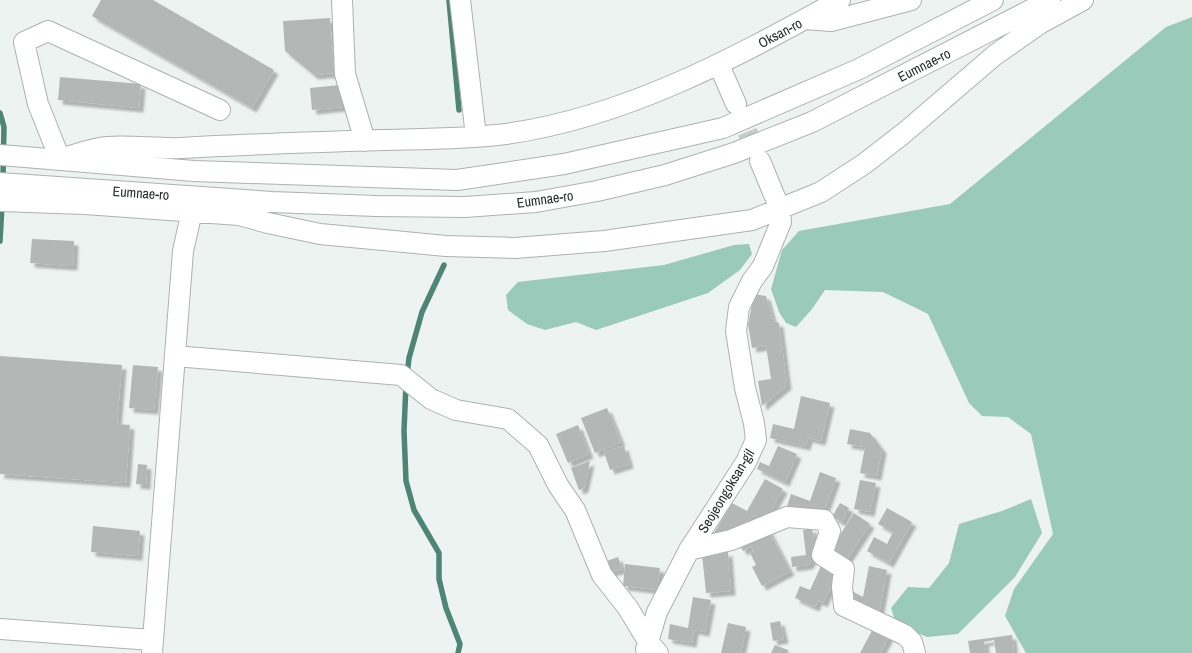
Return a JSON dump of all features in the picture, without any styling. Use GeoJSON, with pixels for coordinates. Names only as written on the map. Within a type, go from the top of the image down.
{"type":"FeatureCollection","features":[{"type":"Feature","properties":{"kind":"street"},"geometry":{"type":"LineString","coordinates":[[342,0],[345,74],[365,141]]}},
{"type":"Feature","properties":{"kind":"street"},"geometry":{"type":"LineString","coordinates":[[460,0],[476,136]]}},
{"type":"Feature","properties":{"kind":"street","name":"Oksan-ro"},"geometry":{"type":"LineString","coordinates":[[60,159],[106,147],[174,148],[476,136],[505,134],[563,123],[605,112],[719,65],[840,0]]}},
{"type":"Feature","properties":{"kind":"street"},"geometry":{"type":"LineString","coordinates":[[805,19],[831,21],[891,7],[911,0]]}},
{"type":"Feature","properties":{"kind":"street","name":"Eumnae-ro"},"geometry":{"type":"LineString","coordinates":[[8,155],[194,171],[458,180],[564,164],[723,128],[859,70],[993,0]]}},
{"type":"Feature","properties":{"kind":"street","name":"Eumnae-ro"},"geometry":{"type":"LineString","coordinates":[[0,183],[272,202],[376,206],[464,207],[536,202],[665,176],[734,153],[812,122],[1050,0]]}},
{"type":"Feature","properties":{"kind":"street"},"geometry":{"type":"LineString","coordinates":[[8,201],[239,215],[320,234],[446,246],[515,248],[604,241],[752,220],[821,192],[864,164],[904,133],[995,55],[1041,23],[1083,0]]}},
{"type":"Feature","properties":{"kind":"street"},"geometry":{"type":"LineString","coordinates":[[60,159],[38,104],[24,42],[48,31],[220,110]]}},
{"type":"Feature","properties":{"kind":"street"},"geometry":{"type":"LineString","coordinates":[[719,65],[736,104]]}},
{"type":"Feature","properties":{"kind":"street"},"geometry":{"type":"LineString","coordinates":[[760,161],[780,209]]}},
{"type":"Feature","properties":{"kind":"street","name":"Seojeongoksan-gil"},"geometry":{"type":"LineString","coordinates":[[650,650],[657,612],[689,550],[746,462],[756,440],[736,331],[739,307],[752,281],[763,266],[781,222],[780,209]]}},
{"type":"Feature","properties":{"kind":"street"},"geometry":{"type":"LineString","coordinates":[[0,629],[152,646],[182,251],[192,211]]}},
{"type":"Feature","properties":{"kind":"street"},"geometry":{"type":"LineString","coordinates":[[175,356],[401,374],[431,398],[456,410],[508,419],[538,445],[558,485],[575,510],[602,575],[628,608],[650,650]]}},
{"type":"Feature","properties":{"kind":"street"},"geometry":{"type":"LineString","coordinates":[[689,550],[732,540],[787,517],[824,520],[830,531],[822,555],[844,569],[842,587],[844,606],[905,635],[912,642],[915,653]]}},
{"type":"Feature","properties":{"kind":"green space"},"geometry":{"type":"Polygon","coordinates":[[[1192,17],[1192,653],[1026,653],[1005,616],[1014,589],[1053,534],[1031,434],[1008,417],[982,416],[969,403],[928,314],[883,292],[825,290],[796,327],[786,323],[779,312],[771,289],[782,250],[799,231],[950,204],[1166,27],[1192,17]]]}},
{"type":"Feature","properties":{"kind":"green space"},"geometry":{"type":"Polygon","coordinates":[[[749,244],[752,254],[740,270],[708,293],[596,330],[576,322],[545,330],[527,324],[508,310],[506,295],[518,282],[664,265],[734,245],[749,244]]]}},
{"type":"Feature","properties":{"kind":"green space"},"geometry":{"type":"Polygon","coordinates":[[[1031,499],[1042,533],[1015,577],[958,634],[927,637],[896,624],[891,608],[908,587],[929,588],[949,563],[959,524],[1002,511],[1031,499]]]}},
{"type":"Feature","properties":{"kind":"building"},"geometry":{"type":"Polygon","coordinates":[[[101,0],[153,0],[274,70],[252,108],[92,16],[101,0]]]}},
{"type":"Feature","properties":{"kind":"building"},"geometry":{"type":"Polygon","coordinates":[[[330,18],[334,73],[314,75],[285,51],[283,21],[330,18]]]}},
{"type":"Feature","properties":{"kind":"building"},"geometry":{"type":"Polygon","coordinates":[[[60,77],[141,84],[139,108],[58,100],[60,77]]]}},
{"type":"Feature","properties":{"kind":"building"},"geometry":{"type":"Polygon","coordinates":[[[340,85],[342,107],[312,110],[310,88],[340,85]]]}},
{"type":"Feature","properties":{"kind":"building"},"geometry":{"type":"Polygon","coordinates":[[[32,239],[74,241],[73,266],[30,263],[32,239]]]}},
{"type":"Feature","properties":{"kind":"building"},"geometry":{"type":"Polygon","coordinates":[[[754,294],[766,296],[773,321],[779,323],[787,385],[762,406],[758,381],[771,379],[766,346],[752,348],[748,325],[754,294]]]}},
{"type":"Feature","properties":{"kind":"building"},"geometry":{"type":"Polygon","coordinates":[[[0,356],[122,365],[117,424],[130,425],[126,483],[0,474],[0,356]]]}},
{"type":"Feature","properties":{"kind":"building"},"geometry":{"type":"Polygon","coordinates":[[[133,365],[158,367],[154,410],[129,408],[133,365]]]}},
{"type":"Feature","properties":{"kind":"building"},"geometry":{"type":"Polygon","coordinates":[[[801,396],[830,403],[821,441],[808,438],[806,446],[770,438],[773,424],[794,429],[801,396]]]}},
{"type":"Feature","properties":{"kind":"building"},"geometry":{"type":"Polygon","coordinates":[[[607,408],[621,442],[595,453],[581,418],[607,408]]]}},
{"type":"Feature","properties":{"kind":"building"},"geometry":{"type":"Polygon","coordinates":[[[578,425],[589,454],[568,463],[556,434],[578,425]]]}},
{"type":"Feature","properties":{"kind":"building"},"geometry":{"type":"Polygon","coordinates":[[[850,429],[870,433],[882,449],[877,476],[860,473],[865,447],[847,444],[850,429]]]}},
{"type":"Feature","properties":{"kind":"building"},"geometry":{"type":"Polygon","coordinates":[[[624,446],[629,464],[610,470],[604,452],[624,446]]]}},
{"type":"Feature","properties":{"kind":"building"},"geometry":{"type":"Polygon","coordinates":[[[778,446],[797,454],[785,482],[757,469],[760,462],[769,466],[778,446]]]}},
{"type":"Feature","properties":{"kind":"building"},"geometry":{"type":"Polygon","coordinates":[[[590,461],[584,488],[579,490],[571,468],[590,461]]]}},
{"type":"Feature","properties":{"kind":"building"},"geometry":{"type":"Polygon","coordinates":[[[138,464],[147,465],[146,485],[136,484],[138,464]]]}},
{"type":"Feature","properties":{"kind":"building"},"geometry":{"type":"Polygon","coordinates":[[[820,472],[836,478],[826,506],[815,512],[786,509],[791,494],[810,501],[820,472]]]}},
{"type":"Feature","properties":{"kind":"building"},"geometry":{"type":"Polygon","coordinates":[[[765,479],[783,489],[765,521],[754,515],[735,530],[714,533],[732,503],[747,511],[765,479]]]}},
{"type":"Feature","properties":{"kind":"building"},"geometry":{"type":"Polygon","coordinates":[[[860,480],[876,483],[870,512],[854,509],[860,480]]]}},
{"type":"Feature","properties":{"kind":"building"},"geometry":{"type":"Polygon","coordinates":[[[840,503],[849,508],[842,522],[832,517],[840,503]]]}},
{"type":"Feature","properties":{"kind":"building"},"geometry":{"type":"Polygon","coordinates":[[[887,508],[912,522],[889,563],[867,551],[874,537],[887,544],[893,532],[878,524],[887,508]]]}},
{"type":"Feature","properties":{"kind":"building"},"geometry":{"type":"Polygon","coordinates":[[[854,513],[870,524],[847,559],[842,560],[831,549],[854,513]]]}},
{"type":"Feature","properties":{"kind":"building"},"geometry":{"type":"Polygon","coordinates":[[[93,526],[140,531],[138,556],[91,552],[93,526]]]}},
{"type":"Feature","properties":{"kind":"building"},"geometry":{"type":"Polygon","coordinates":[[[812,528],[816,554],[808,565],[792,567],[791,557],[806,555],[803,530],[812,528]]]}},
{"type":"Feature","properties":{"kind":"building"},"geometry":{"type":"Polygon","coordinates":[[[768,529],[790,571],[762,586],[752,567],[756,565],[750,553],[754,551],[751,546],[743,551],[739,544],[768,529]]]}},
{"type":"Feature","properties":{"kind":"building"},"geometry":{"type":"Polygon","coordinates":[[[728,552],[731,591],[706,593],[702,554],[728,552]]]}},
{"type":"Feature","properties":{"kind":"building"},"geometry":{"type":"Polygon","coordinates":[[[618,557],[622,569],[607,573],[604,562],[618,557]]]}},
{"type":"Feature","properties":{"kind":"building"},"geometry":{"type":"Polygon","coordinates":[[[625,564],[660,568],[657,590],[623,586],[625,564]]]}},
{"type":"Feature","properties":{"kind":"building"},"geometry":{"type":"Polygon","coordinates":[[[821,566],[837,573],[823,603],[818,600],[815,607],[795,598],[800,586],[810,590],[821,566]]]}},
{"type":"Feature","properties":{"kind":"building"},"geometry":{"type":"Polygon","coordinates":[[[869,566],[887,570],[879,614],[848,598],[852,591],[863,597],[869,566]]]}},
{"type":"Feature","properties":{"kind":"building"},"geometry":{"type":"Polygon","coordinates":[[[693,597],[711,600],[705,632],[694,630],[692,643],[668,639],[670,624],[688,628],[693,597]]]}},
{"type":"Feature","properties":{"kind":"building"},"geometry":{"type":"Polygon","coordinates":[[[780,621],[784,639],[773,641],[770,623],[780,621]]]}},
{"type":"Feature","properties":{"kind":"building"},"geometry":{"type":"Polygon","coordinates":[[[728,623],[746,627],[741,653],[721,653],[728,623]]]}},
{"type":"Feature","properties":{"kind":"building"},"geometry":{"type":"Polygon","coordinates":[[[874,627],[889,636],[880,653],[860,653],[874,627]]]}},
{"type":"Feature","properties":{"kind":"building"},"geometry":{"type":"Polygon","coordinates":[[[1012,635],[1014,653],[996,653],[994,640],[984,642],[986,653],[970,653],[968,641],[1012,635]]]}},
{"type":"Feature","properties":{"kind":"building"},"geometry":{"type":"Polygon","coordinates":[[[775,645],[788,650],[788,653],[771,653],[775,645]]]}},
{"type":"Feature","properties":{"kind":"waterway"},"geometry":{"type":"LineString","coordinates":[[449,0],[459,110]]}},
{"type":"Feature","properties":{"kind":"waterway"},"geometry":{"type":"LineString","coordinates":[[0,113],[4,127],[3,179]]}},
{"type":"Feature","properties":{"kind":"waterway"},"geometry":{"type":"LineString","coordinates":[[0,241],[2,205]]}},
{"type":"Feature","properties":{"kind":"waterway"},"geometry":{"type":"LineString","coordinates":[[407,375],[409,358],[422,312],[444,265]]}},
{"type":"Feature","properties":{"kind":"waterway"},"geometry":{"type":"LineString","coordinates":[[406,384],[404,431],[406,481],[414,510],[439,553],[439,579],[446,608],[460,644],[458,653]]}},
{"type":"Feature","properties":{"kind":"tunnel"},"geometry":{"type":"LineString","coordinates":[[736,104],[759,160]]}}]}
